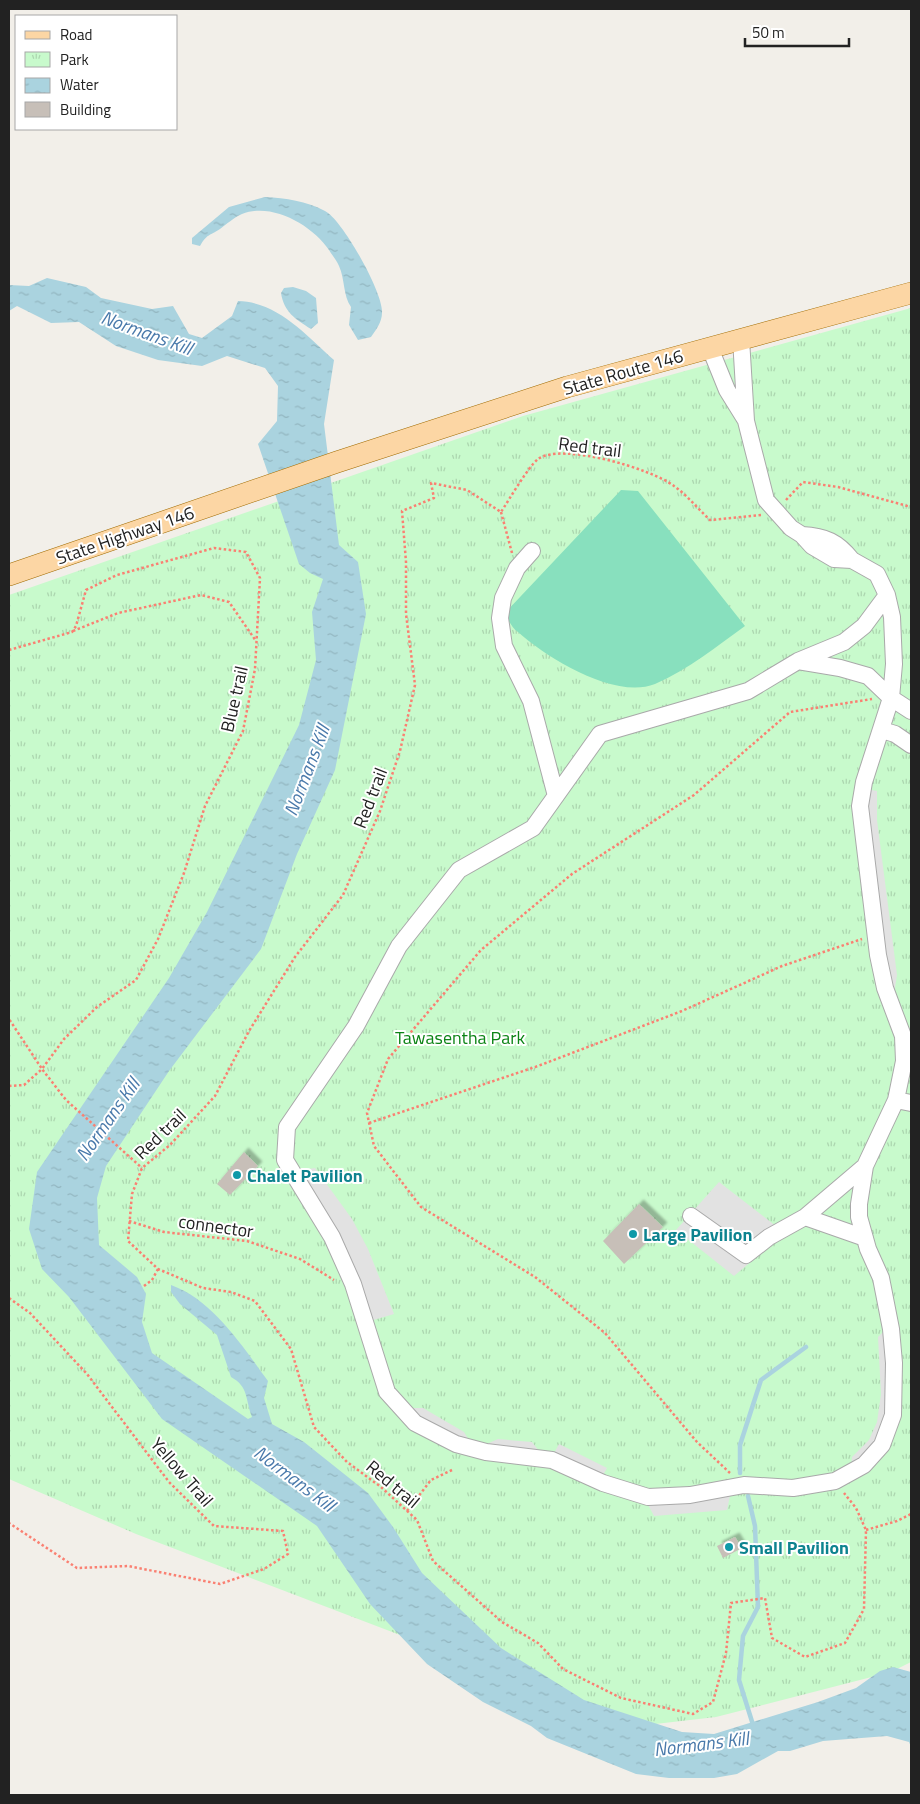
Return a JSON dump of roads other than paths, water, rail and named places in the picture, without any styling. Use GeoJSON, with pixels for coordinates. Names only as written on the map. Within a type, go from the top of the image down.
{"type":"FeatureCollection","features":[{"type":"Feature","properties":{"kind":"main road","name":"State Route 146"},"geometry":{"type":"LineString","coordinates":[[242,495],[567,387],[911,293]]}},
{"type":"Feature","properties":{"kind":"main road","name":"State Highway 146"},"geometry":{"type":"LineString","coordinates":[[9,575],[242,495]]}},
{"type":"Feature","properties":{"kind":"lane"},"geometry":{"type":"LineString","coordinates":[[691,1216],[746,1255],[769,1237],[805,1217],[865,1166],[903,1101],[903,1036],[885,988],[876,934],[860,806],[864,782],[891,698],[894,664],[892,617],[887,595],[877,574],[852,560],[842,546],[819,536],[802,535],[791,528],[766,500],[746,421],[741,339]]}},
{"type":"Feature","properties":{"kind":"lane"},"geometry":{"type":"LineString","coordinates":[[710,348],[727,390],[746,421]]}},
{"type":"Feature","properties":{"kind":"lane"},"geometry":{"type":"LineString","coordinates":[[532,551],[517,568],[503,598],[500,618],[504,646],[531,701],[556,796]]}},
{"type":"Feature","properties":{"kind":"lane"},"geometry":{"type":"LineString","coordinates":[[865,1166],[859,1204],[859,1217],[881,1278],[891,1329],[894,1363],[893,1414],[882,1445],[864,1465],[835,1481],[793,1488],[744,1485],[690,1495],[648,1497],[603,1483],[552,1460],[486,1452],[456,1444],[416,1423],[387,1392],[353,1284],[332,1237],[285,1160],[287,1127],[356,1026],[399,946],[459,870],[533,828],[600,734],[748,691],[798,661],[844,642],[864,626],[887,595]]}},
{"type":"Feature","properties":{"kind":"lane"},"geometry":{"type":"LineString","coordinates":[[798,661],[840,668],[868,676],[891,698],[911,711]]}},
{"type":"Feature","properties":{"kind":"lane"},"geometry":{"type":"LineString","coordinates":[[882,730],[895,734],[911,745]]}},
{"type":"Feature","properties":{"kind":"lane"},"geometry":{"type":"LineString","coordinates":[[805,1217],[865,1238]]}},
{"type":"Feature","properties":{"kind":"water"},"geometry":{"type":"Polygon","coordinates":[[[265,197],[281,198],[311,205],[325,211],[341,228],[361,258],[381,303],[381,320],[371,337],[358,340],[349,325],[351,307],[348,303],[339,266],[322,241],[302,224],[278,214],[254,211],[233,219],[208,236],[200,246],[192,244],[192,238],[229,207],[265,197]]]}},
{"type":"Feature","properties":{"kind":"water","name":"Normans Kill"},"geometry":{"type":"Polygon","coordinates":[[[47,278],[86,287],[101,298],[152,309],[173,306],[189,334],[202,338],[232,316],[238,301],[266,307],[302,331],[334,360],[324,424],[339,545],[358,562],[366,614],[335,770],[297,854],[261,949],[169,1071],[106,1166],[97,1198],[99,1245],[137,1277],[146,1294],[142,1322],[152,1353],[248,1419],[252,1417],[244,1389],[231,1377],[217,1335],[180,1304],[171,1292],[171,1285],[186,1292],[214,1313],[268,1381],[264,1398],[272,1424],[304,1442],[368,1493],[393,1527],[422,1573],[501,1648],[584,1700],[682,1732],[714,1734],[818,1702],[856,1688],[880,1671],[893,1667],[911,1672],[911,1747],[909,1742],[887,1736],[823,1741],[790,1751],[778,1751],[737,1774],[714,1778],[669,1778],[636,1774],[547,1738],[531,1726],[483,1702],[427,1664],[370,1604],[317,1526],[162,1419],[69,1297],[42,1269],[29,1229],[37,1172],[169,978],[207,912],[299,725],[316,660],[312,612],[323,579],[310,573],[299,564],[258,444],[277,421],[278,386],[265,368],[227,356],[202,366],[158,360],[116,346],[79,322],[51,323],[17,306],[9,311],[9,285],[29,286],[47,278]]]}},
{"type":"Feature","properties":{"kind":"water"},"geometry":{"type":"Polygon","coordinates":[[[293,287],[306,291],[316,298],[318,323],[311,329],[295,318],[282,300],[281,293],[284,288],[293,287]]]}},
{"type":"Feature","properties":{"kind":"waterway"},"geometry":{"type":"LineString","coordinates":[[740,1473],[740,1445],[761,1380],[806,1347]]}},
{"type":"Feature","properties":{"kind":"waterway","name":"Normans Kill"},"geometry":{"type":"LineString","coordinates":[[748,1496],[755,1526],[758,1607],[743,1636],[739,1680],[754,1728]]}},
{"type":"Feature","properties":{"kind":"place","name":"Chalet Pavilion"},"geometry":{"type":"Point","coordinates":[237,1175]}},
{"type":"Feature","properties":{"kind":"place","name":"Large Pavilion"},"geometry":{"type":"Point","coordinates":[633,1234]}},
{"type":"Feature","properties":{"kind":"place","name":"Small Pavilion"},"geometry":{"type":"Point","coordinates":[729,1547]}},
{"type":"Feature","properties":{"kind":"park label","name":"Tawasentha Park"},"geometry":{"type":"Point","coordinates":[460,1037]}}]}
